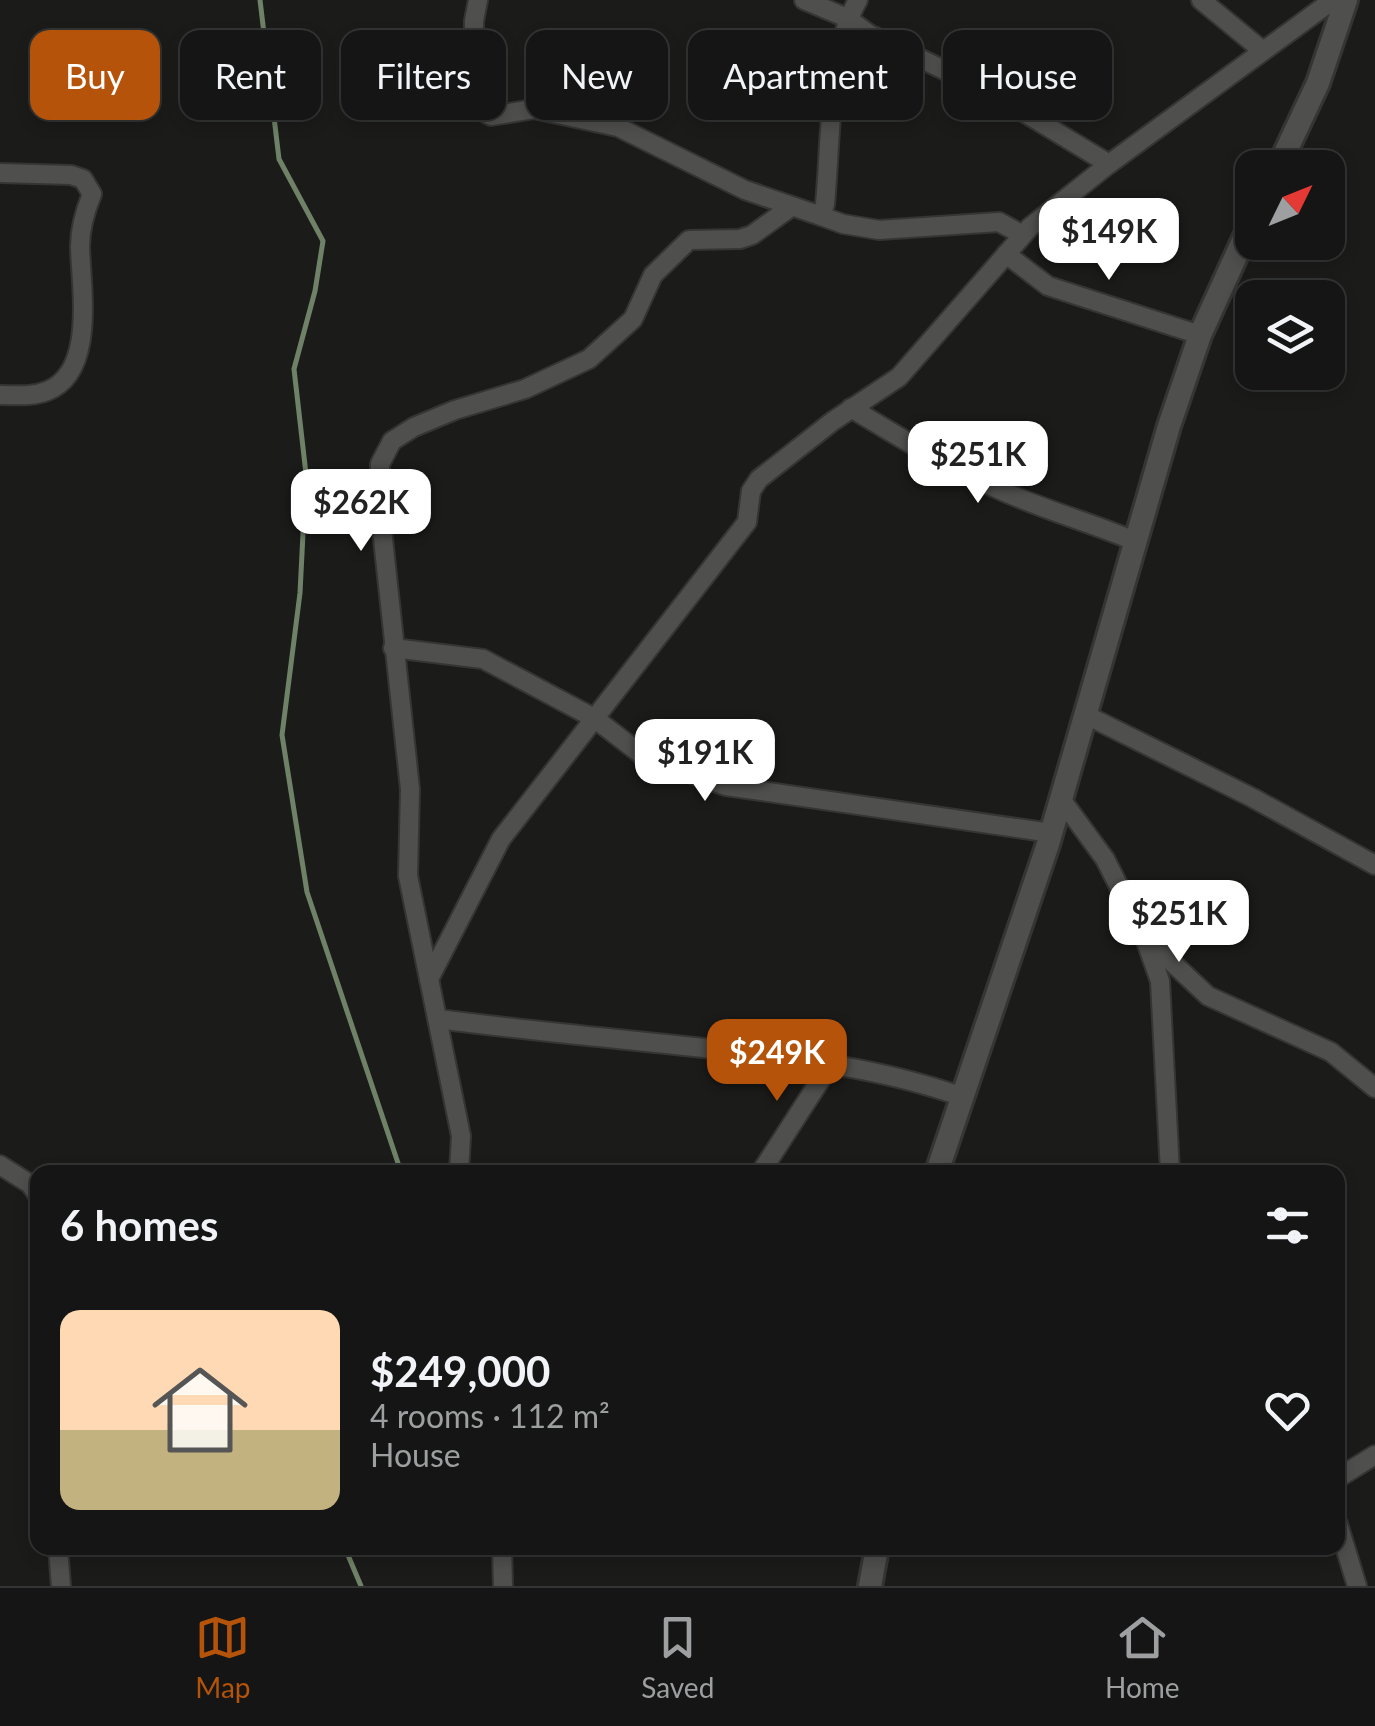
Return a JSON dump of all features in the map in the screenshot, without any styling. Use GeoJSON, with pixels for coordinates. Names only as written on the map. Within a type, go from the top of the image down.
{"type":"FeatureCollection","features":[{"type":"Feature","properties":{"kind":"street"},"geometry":{"type":"LineString","coordinates":[[478,0],[473,86],[476,105],[491,116],[534,109],[618,128],[745,190],[844,224],[879,230],[999,222],[1022,234]]}},
{"type":"Feature","properties":{"kind":"street"},"geometry":{"type":"LineString","coordinates":[[804,0],[992,93],[1109,164]]}},
{"type":"Feature","properties":{"kind":"street"},"geometry":{"type":"LineString","coordinates":[[822,216],[839,47],[847,18],[858,0]]}},
{"type":"Feature","properties":{"kind":"street"},"geometry":{"type":"LineString","coordinates":[[1201,0],[1262,51]]}},
{"type":"Feature","properties":{"kind":"street"},"geometry":{"type":"LineString","coordinates":[[430,980],[502,840],[747,522],[752,491],[759,480],[851,408],[899,378],[1022,234],[1262,51],[1343,0]]}},
{"type":"Feature","properties":{"kind":"street"},"geometry":{"type":"LineString","coordinates":[[1286,150],[1318,83],[1343,0]]}},
{"type":"Feature","properties":{"kind":"street"},"geometry":{"type":"LineString","coordinates":[[0,173],[70,175],[83,179],[92,194],[82,220],[84,285],[81,338],[75,362],[66,380],[50,390],[33,395],[0,395]]}},
{"type":"Feature","properties":{"kind":"street"},"geometry":{"type":"LineString","coordinates":[[459,1165],[461,1136],[408,876],[410,790],[380,510],[380,464],[392,441],[414,427],[525,389],[589,359],[633,320],[654,276],[679,246],[705,237],[740,239],[790,207]]}},
{"type":"Feature","properties":{"kind":"street"},"geometry":{"type":"LineString","coordinates":[[1006,254],[1048,286],[1200,335]]}},
{"type":"Feature","properties":{"kind":"street"},"geometry":{"type":"LineString","coordinates":[[939,1165],[1051,833],[1169,426],[1200,335],[1235,258]]}},
{"type":"Feature","properties":{"kind":"street"},"geometry":{"type":"LineString","coordinates":[[851,408],[920,450],[1001,491],[1137,542]]}},
{"type":"Feature","properties":{"kind":"street"},"geometry":{"type":"LineString","coordinates":[[393,648],[483,659],[594,718],[646,758],[726,786],[1051,833]]}},
{"type":"Feature","properties":{"kind":"street"},"geometry":{"type":"LineString","coordinates":[[1084,714],[1176,758],[1375,865]]}},
{"type":"Feature","properties":{"kind":"street"},"geometry":{"type":"LineString","coordinates":[[1060,799],[1105,859],[1144,936],[1160,981],[1170,1165]]}},
{"type":"Feature","properties":{"kind":"street"},"geometry":{"type":"LineString","coordinates":[[1144,936],[1208,996],[1331,1052],[1375,1088]]}},
{"type":"Feature","properties":{"kind":"street"},"geometry":{"type":"LineString","coordinates":[[438,1019],[832,1062],[912,1079],[962,1097]]}},
{"type":"Feature","properties":{"kind":"street"},"geometry":{"type":"LineString","coordinates":[[766,1165],[832,1062]]}},
{"type":"Feature","properties":{"kind":"street"},"geometry":{"type":"LineString","coordinates":[[0,1164],[30,1187]]}},
{"type":"Feature","properties":{"kind":"street"},"geometry":{"type":"LineString","coordinates":[[1345,1474],[1375,1455]]}},
{"type":"Feature","properties":{"kind":"street"},"geometry":{"type":"LineString","coordinates":[[1345,1547],[1357,1586]]}},
{"type":"Feature","properties":{"kind":"street"},"geometry":{"type":"LineString","coordinates":[[59,1555],[61,1586]]}},
{"type":"Feature","properties":{"kind":"street"},"geometry":{"type":"LineString","coordinates":[[502,1555],[503,1586]]}},
{"type":"Feature","properties":{"kind":"street"},"geometry":{"type":"LineString","coordinates":[[870,1586],[876,1555]]}},
{"type":"Feature","properties":{"kind":"waterway"},"geometry":{"type":"LineString","coordinates":[[260,0],[279,159],[323,241],[315,291],[294,369],[306,474],[300,593],[282,735],[307,892],[399,1165]]}},
{"type":"Feature","properties":{"kind":"waterway"},"geometry":{"type":"LineString","coordinates":[[348,1555],[361,1586]]}}]}
